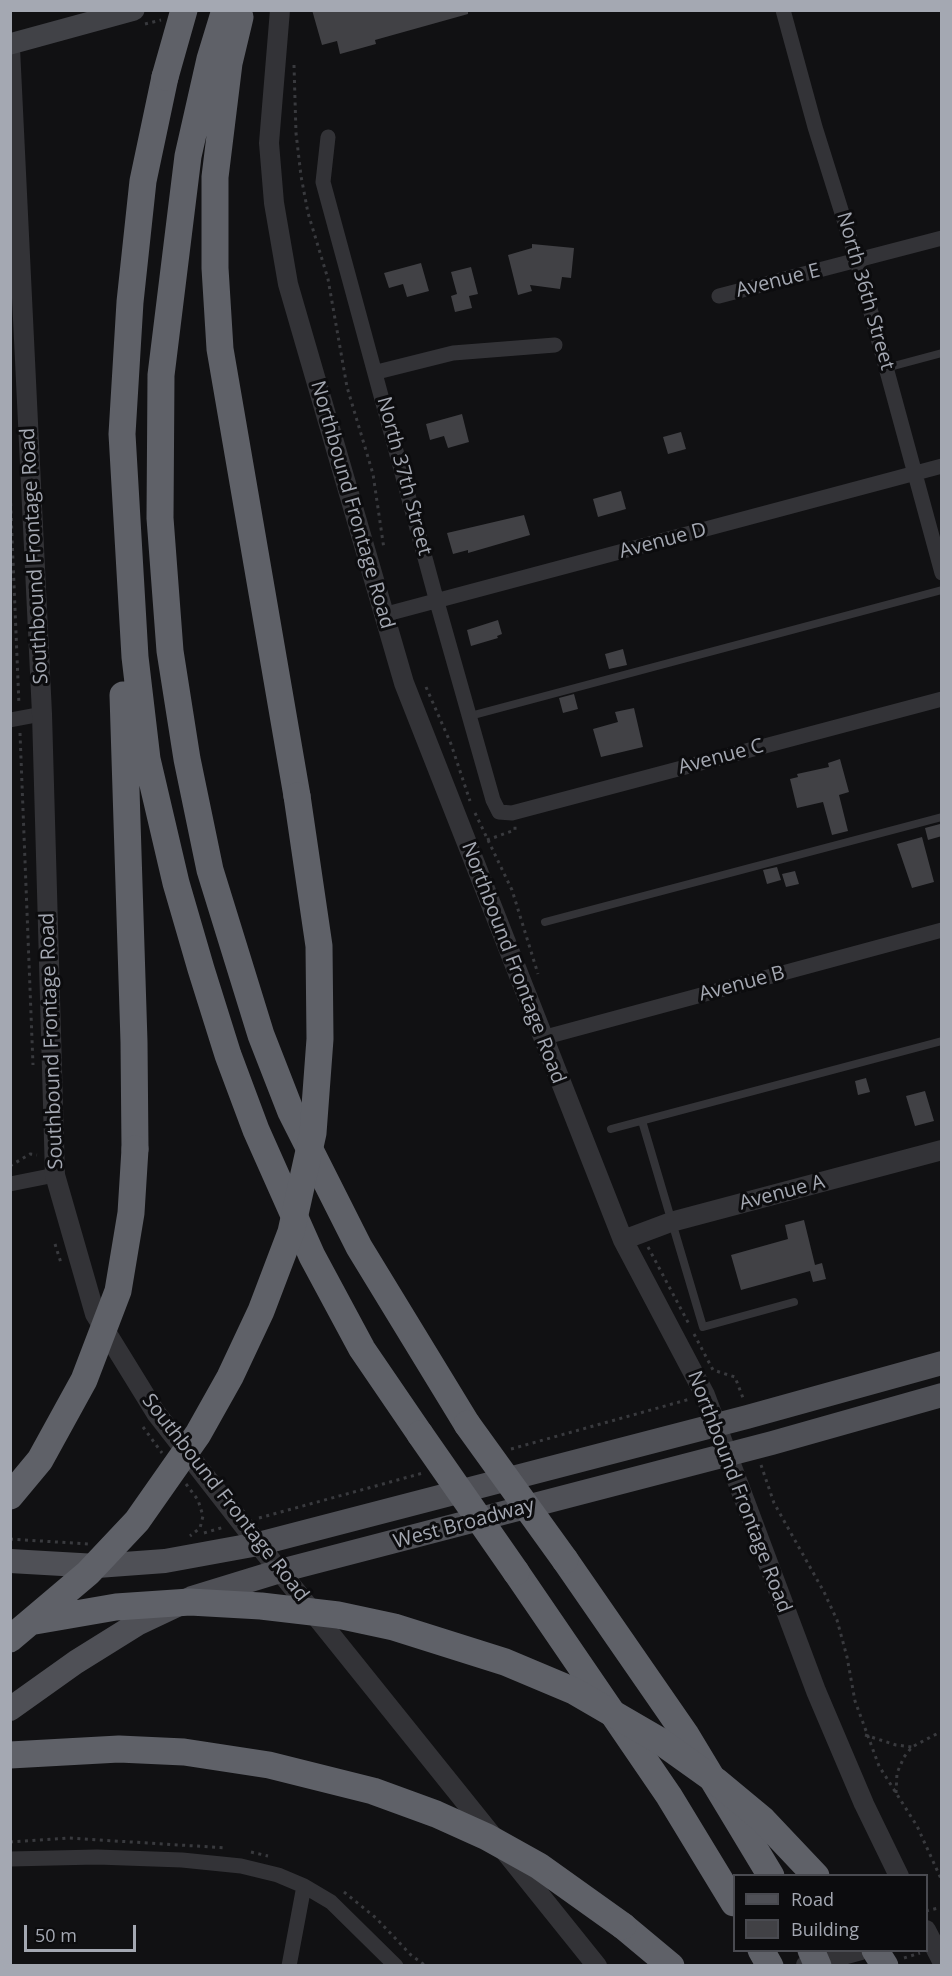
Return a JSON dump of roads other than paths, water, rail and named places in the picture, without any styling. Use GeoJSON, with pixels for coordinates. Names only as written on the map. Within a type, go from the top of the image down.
{"type":"FeatureCollection","features":[{"type":"Feature","properties":{"kind":"highway"},"geometry":{"type":"LineString","coordinates":[[184,10],[165,77],[142,181],[130,302],[122,434],[129,575],[147,759],[176,883],[228,1055],[256,1130],[312,1256],[362,1348],[669,1796],[733,1900]]}},
{"type":"Feature","properties":{"kind":"highway"},"geometry":{"type":"LineString","coordinates":[[10,1639],[88,1573],[137,1521],[198,1434],[230,1377],[261,1311],[291,1232],[313,1133],[320,1039],[319,946],[297,796],[220,348],[215,268],[215,177],[219,61],[225,10]]}},
{"type":"Feature","properties":{"kind":"highway"},"geometry":{"type":"LineString","coordinates":[[241,10],[219,61],[188,156],[161,375],[160,518],[170,651],[187,759],[210,870],[261,1035],[291,1112],[359,1247],[467,1424],[565,1560],[686,1735],[770,1874]]}},
{"type":"Feature","properties":{"kind":"highway"},"geometry":{"type":"LineString","coordinates":[[10,1496],[40,1460],[84,1380],[118,1291],[132,1213],[135,1149],[134,1020],[120,623],[129,575]]}},
{"type":"Feature","properties":{"kind":"highway"},"geometry":{"type":"LineString","coordinates":[[10,1628],[50,1617],[116,1607],[190,1602],[261,1606],[338,1615],[394,1627],[505,1662],[574,1691],[660,1741],[716,1780],[755,1813],[815,1874]]}},
{"type":"Feature","properties":{"kind":"highway"},"geometry":{"type":"LineString","coordinates":[[10,1755],[119,1749],[184,1752],[269,1765],[373,1791],[436,1814],[487,1837],[539,1866],[623,1926],[671,1965]]}},
{"type":"Feature","properties":{"kind":"highway"},"geometry":{"type":"LineString","coordinates":[[623,1926],[637,1949],[651,1965]]}},
{"type":"Feature","properties":{"kind":"highway"},"geometry":{"type":"LineString","coordinates":[[762,1952],[770,1965]]}},
{"type":"Feature","properties":{"kind":"main road"},"geometry":{"type":"LineString","coordinates":[[10,46],[134,10]]}},
{"type":"Feature","properties":{"kind":"main road","name":"West Broadway"},"geometry":{"type":"LineString","coordinates":[[10,1560],[97,1566],[165,1561],[258,1545],[942,1363]]}},
{"type":"Feature","properties":{"kind":"main road","name":"West Broadway"},"geometry":{"type":"LineString","coordinates":[[10,1709],[76,1662],[137,1624],[192,1598],[280,1571],[942,1395]]}},
{"type":"Feature","properties":{"kind":"street","name":"Northbound Frontage Road"},"geometry":{"type":"LineString","coordinates":[[280,10],[271,88],[269,143],[274,203],[288,284],[404,683],[623,1240],[705,1395],[816,1692],[864,1804],[899,1874]]}},
{"type":"Feature","properties":{"kind":"street","name":"North 36th Street"},"geometry":{"type":"LineString","coordinates":[[783,10],[815,127],[857,261],[942,573]]}},
{"type":"Feature","properties":{"kind":"street","name":"Southbound Frontage Road"},"geometry":{"type":"LineString","coordinates":[[10,46],[42,714],[55,1174],[95,1314],[156,1413],[258,1545],[597,1965]]}},
{"type":"Feature","properties":{"kind":"street","name":"North 37th Street"},"geometry":{"type":"LineString","coordinates":[[328,137],[323,182],[377,372],[437,603],[493,800],[499,812]]}},
{"type":"Feature","properties":{"kind":"street","name":"Avenue E"},"geometry":{"type":"LineString","coordinates":[[719,296],[942,238]]}},
{"type":"Feature","properties":{"kind":"street"},"geometry":{"type":"LineString","coordinates":[[377,372],[453,353],[555,345]]}},
{"type":"Feature","properties":{"kind":"street","name":"Avenue D"},"geometry":{"type":"LineString","coordinates":[[383,615],[437,603],[942,466]]}},
{"type":"Feature","properties":{"kind":"street","name":"Avenue C"},"geometry":{"type":"LineString","coordinates":[[499,812],[512,813],[942,699]]}},
{"type":"Feature","properties":{"kind":"street"},"geometry":{"type":"LineString","coordinates":[[10,720],[42,714]]}},
{"type":"Feature","properties":{"kind":"street","name":"Avenue B"},"geometry":{"type":"LineString","coordinates":[[542,1038],[942,930]]}},
{"type":"Feature","properties":{"kind":"street","name":"Avenue A"},"geometry":{"type":"LineString","coordinates":[[623,1240],[671,1222],[942,1150]]}},
{"type":"Feature","properties":{"kind":"street"},"geometry":{"type":"LineString","coordinates":[[10,1184],[55,1174]]}},
{"type":"Feature","properties":{"kind":"street"},"geometry":{"type":"LineString","coordinates":[[10,1859],[97,1857],[183,1860],[241,1866],[278,1875],[304,1886],[331,1902],[396,1965]]}},
{"type":"Feature","properties":{"kind":"street"},"geometry":{"type":"LineString","coordinates":[[289,1965],[304,1886]]}},
{"type":"Feature","properties":{"kind":"street"},"geometry":{"type":"LineString","coordinates":[[805,1965],[854,1952]]}},
{"type":"Feature","properties":{"kind":"lane"},"geometry":{"type":"LineString","coordinates":[[886,368],[942,353]]}},
{"type":"Feature","properties":{"kind":"lane"},"geometry":{"type":"LineString","coordinates":[[470,716],[942,590]]}},
{"type":"Feature","properties":{"kind":"lane"},"geometry":{"type":"LineString","coordinates":[[545,922],[942,817]]}},
{"type":"Feature","properties":{"kind":"lane"},"geometry":{"type":"LineString","coordinates":[[611,1129],[942,1041]]}},
{"type":"Feature","properties":{"kind":"lane"},"geometry":{"type":"LineString","coordinates":[[642,1121],[704,1327],[794,1302]]}}]}
